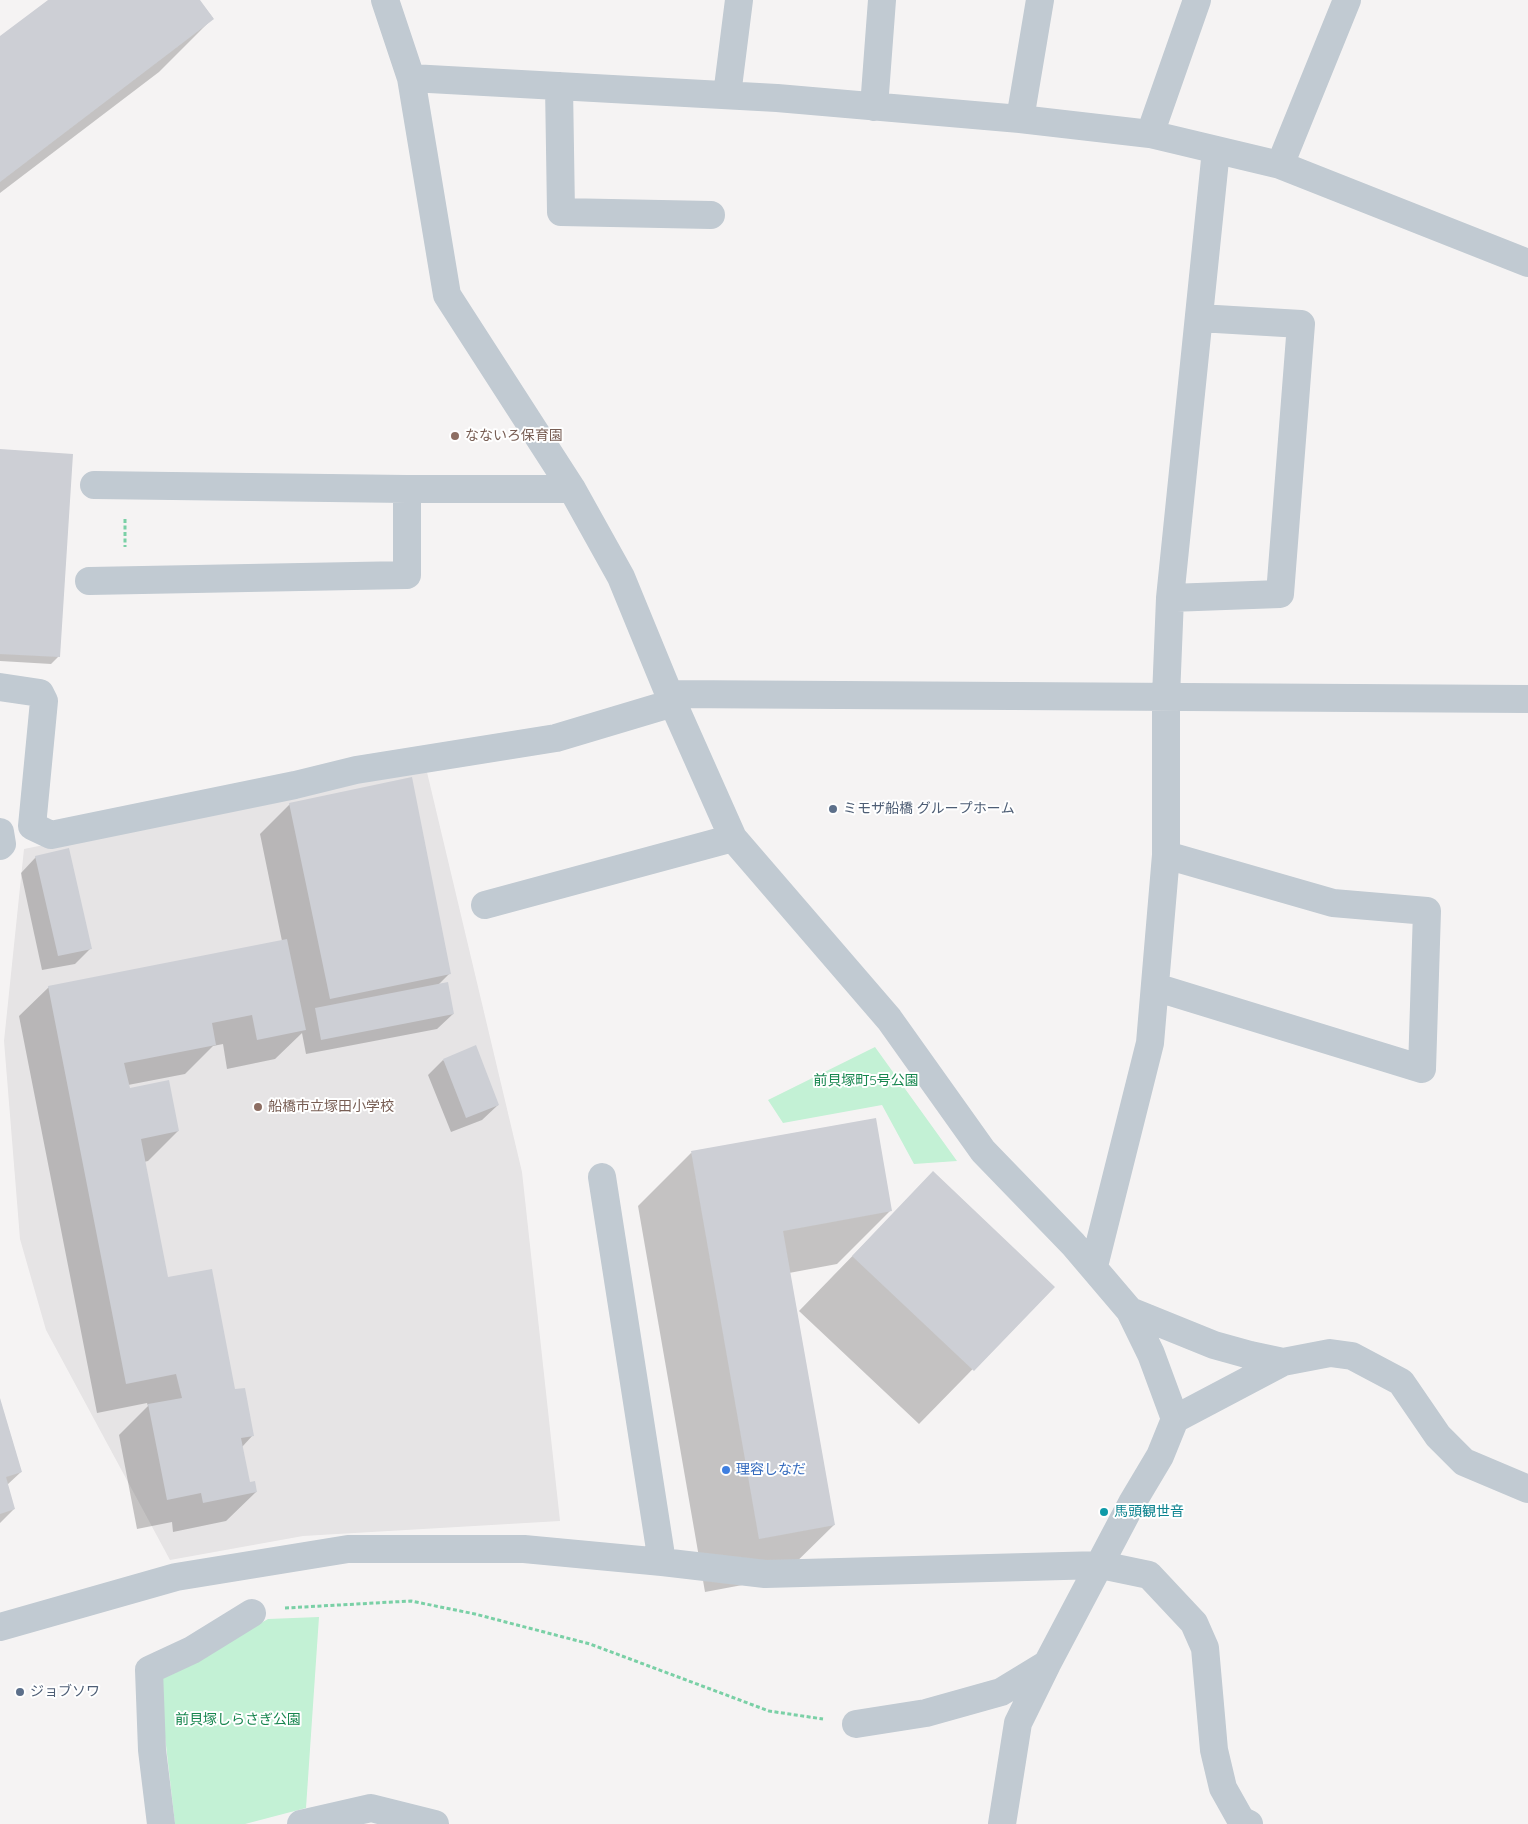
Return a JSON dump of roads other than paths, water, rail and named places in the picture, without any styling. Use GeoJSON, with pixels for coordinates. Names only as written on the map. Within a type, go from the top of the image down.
{"type":"FeatureCollection","features":[{"type":"Feature","properties":{"kind":"street"},"geometry":{"type":"LineString","coordinates":[[385,0],[411,78],[447,295],[572,489],[621,577],[671,698],[733,838],[888,1019],[983,1151],[1094,1266],[1130,1311],[1151,1354],[1175,1419]]}},
{"type":"Feature","properties":{"kind":"street"},"geometry":{"type":"LineString","coordinates":[[727,95],[739,0]]}},
{"type":"Feature","properties":{"kind":"street"},"geometry":{"type":"LineString","coordinates":[[874,106],[882,0]]}},
{"type":"Feature","properties":{"kind":"street"},"geometry":{"type":"LineString","coordinates":[[1020,119],[1040,0]]}},
{"type":"Feature","properties":{"kind":"street"},"geometry":{"type":"LineString","coordinates":[[1150,134],[1198,0]]}},
{"type":"Feature","properties":{"kind":"street"},"geometry":{"type":"LineString","coordinates":[[1280,166],[1347,0]]}},
{"type":"Feature","properties":{"kind":"street"},"geometry":{"type":"LineString","coordinates":[[411,78],[727,95],[874,106],[1020,119],[1150,134],[1280,166],[1528,263]]}},
{"type":"Feature","properties":{"kind":"street"},"geometry":{"type":"LineString","coordinates":[[559,86],[561,212],[711,215]]}},
{"type":"Feature","properties":{"kind":"street"},"geometry":{"type":"LineString","coordinates":[[1094,1266],[1150,1043],[1166,855],[1166,697],[1170,598],[1216,150]]}},
{"type":"Feature","properties":{"kind":"street"},"geometry":{"type":"LineString","coordinates":[[1170,598],[1280,594],[1301,324],[1199,318]]}},
{"type":"Feature","properties":{"kind":"street"},"geometry":{"type":"LineString","coordinates":[[94,485],[572,489]]}},
{"type":"Feature","properties":{"kind":"street"},"geometry":{"type":"LineString","coordinates":[[89,581],[407,575],[408,489]]}},
{"type":"Feature","properties":{"kind":"street"},"geometry":{"type":"LineString","coordinates":[[0,687],[40,693],[44,701],[32,826],[51,835],[356,770],[556,738],[671,698],[1166,697],[1528,699]]}},
{"type":"Feature","properties":{"kind":"street"},"geometry":{"type":"LineString","coordinates":[[0,832],[2,844],[0,846]]}},
{"type":"Feature","properties":{"kind":"street"},"geometry":{"type":"LineString","coordinates":[[485,905],[733,838]]}},
{"type":"Feature","properties":{"kind":"street"},"geometry":{"type":"LineString","coordinates":[[1155,987],[1422,1069],[1427,911],[1333,903],[1166,855]]}},
{"type":"Feature","properties":{"kind":"street"},"geometry":{"type":"LineString","coordinates":[[602,1176],[662,1562]]}},
{"type":"Feature","properties":{"kind":"street"},"geometry":{"type":"LineString","coordinates":[[1130,1311],[1214,1345],[1283,1362]]}},
{"type":"Feature","properties":{"kind":"street"},"geometry":{"type":"LineString","coordinates":[[1002,1824],[1018,1723],[1132,1503],[1160,1456],[1175,1419],[1283,1362],[1330,1353],[1352,1356],[1401,1382],[1438,1436],[1464,1462],[1528,1489]]}},
{"type":"Feature","properties":{"kind":"street"},"geometry":{"type":"LineString","coordinates":[[0,1627],[176,1577],[348,1549],[524,1549],[765,1574],[1101,1565],[1149,1575],[1194,1623],[1205,1648],[1214,1750],[1223,1788],[1241,1820],[1249,1824]]}},
{"type":"Feature","properties":{"kind":"street"},"geometry":{"type":"LineString","coordinates":[[161,1824],[152,1750],[149,1670],[192,1650],[252,1613]]}},
{"type":"Feature","properties":{"kind":"street"},"geometry":{"type":"LineString","coordinates":[[856,1724],[926,1713],[1001,1692],[1047,1664]]}},
{"type":"Feature","properties":{"kind":"street"},"geometry":{"type":"LineString","coordinates":[[301,1824],[371,1808],[435,1824]]}},
{"type":"Feature","properties":{"kind":"place","name":"なないろ保育園"},"geometry":{"type":"Point","coordinates":[455,436]}},
{"type":"Feature","properties":{"kind":"place","name":"ミモザ船橋 グループホーム"},"geometry":{"type":"Point","coordinates":[833,809]}},
{"type":"Feature","properties":{"kind":"place","name":"船橋市立塚田小学校"},"geometry":{"type":"Point","coordinates":[258,1107]}},
{"type":"Feature","properties":{"kind":"place","name":"理容しなだ"},"geometry":{"type":"Point","coordinates":[726,1470]}},
{"type":"Feature","properties":{"kind":"place","name":"馬頭観世音"},"geometry":{"type":"Point","coordinates":[1104,1512]}},
{"type":"Feature","properties":{"kind":"place","name":"ジョブソワ"},"geometry":{"type":"Point","coordinates":[20,1692]}},
{"type":"Feature","properties":{"kind":"park label","name":"前貝塚町5号公園"},"geometry":{"type":"Point","coordinates":[866,1081]}},
{"type":"Feature","properties":{"kind":"park label","name":"前貝塚しらさぎ公園"},"geometry":{"type":"Point","coordinates":[238,1720]}}]}
